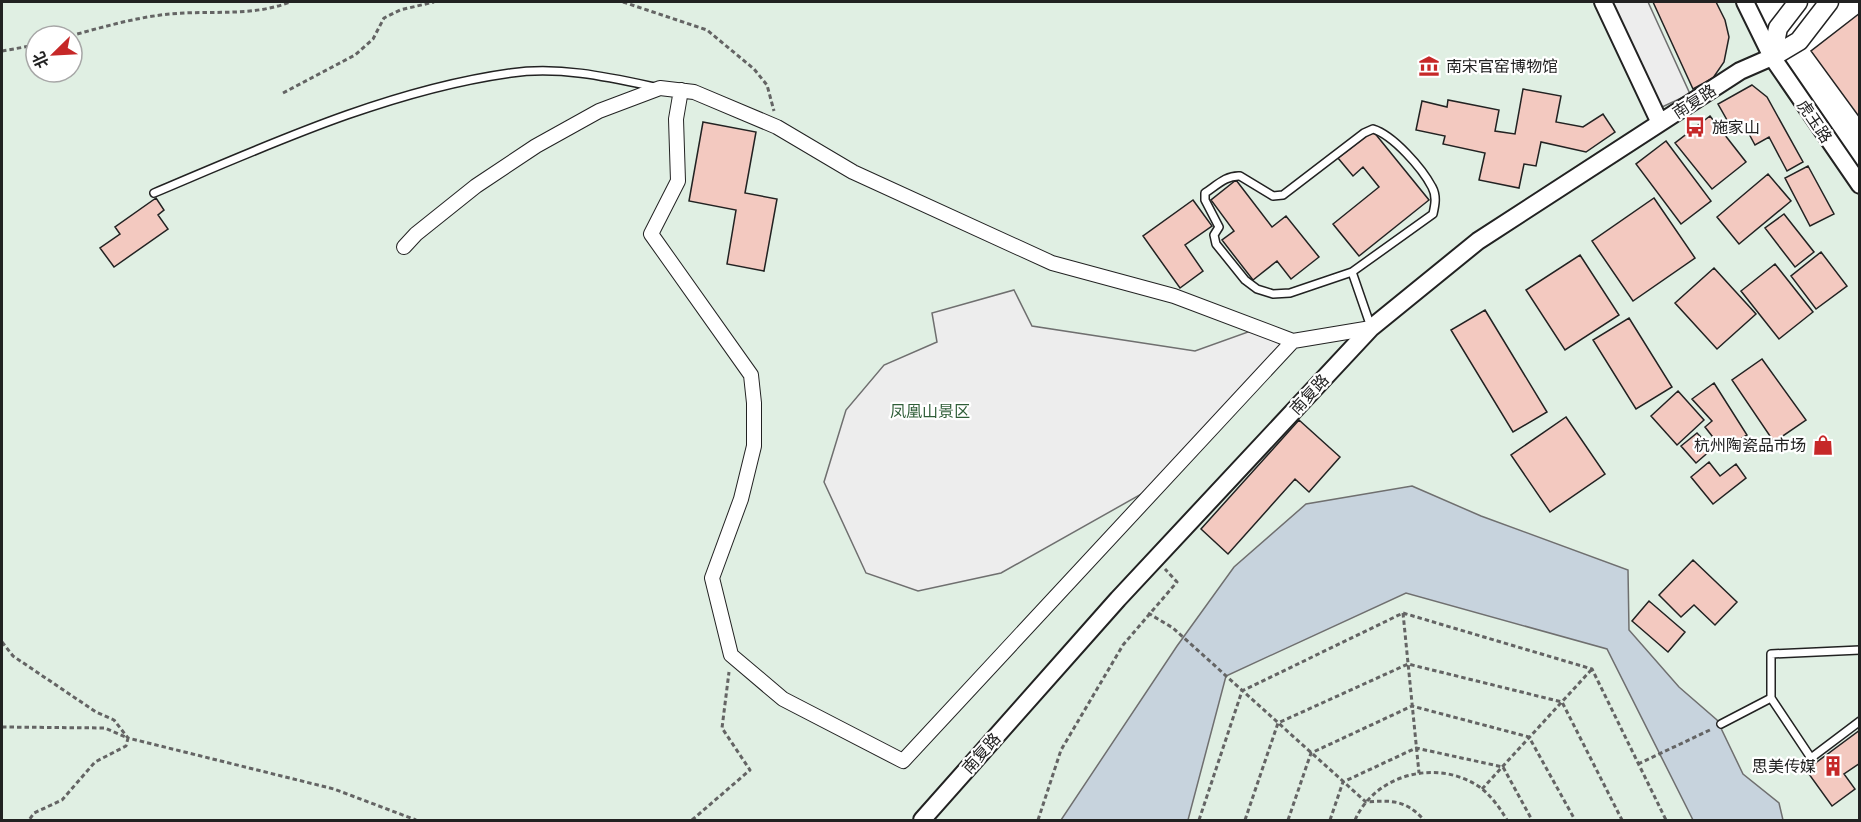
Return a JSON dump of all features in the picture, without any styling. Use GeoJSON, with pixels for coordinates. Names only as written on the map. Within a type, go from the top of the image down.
{"type":"FeatureCollection","features":[{"type":"Feature","properties":{"kind":"main road"},"geometry":{"type":"LineString","coordinates":[[1772,57],[1778,28],[1798,2]]}},
{"type":"Feature","properties":{"kind":"main road","name":"南复路"},"geometry":{"type":"LineString","coordinates":[[1772,57],[1799,41],[1829,2]]}},
{"type":"Feature","properties":{"kind":"street"},"geometry":{"type":"LineString","coordinates":[[1603,2],[1660,123]]}},
{"type":"Feature","properties":{"kind":"street","name":"虎玉路"},"geometry":{"type":"LineString","coordinates":[[1745,2],[1772,57],[1860,185]]}},
{"type":"Feature","properties":{"kind":"street","name":"南复路"},"geometry":{"type":"LineString","coordinates":[[922,820],[1155,560],[1371,328],[1478,241],[1740,71],[1772,57]]}},
{"type":"Feature","properties":{"kind":"street"},"geometry":{"type":"LineString","coordinates":[[404,247],[416,234],[476,186],[536,146],[599,111],[660,88],[694,92],[777,128],[853,172],[1052,263],[1173,296],[1293,341],[1371,328]]}},
{"type":"Feature","properties":{"kind":"street"},"geometry":{"type":"LineString","coordinates":[[681,90],[676,118],[678,181],[651,234],[751,375],[754,403],[754,446],[741,499],[712,578],[730,655],[783,699],[903,761],[1293,341]]}},
{"type":"Feature","properties":{"kind":"lane"},"geometry":{"type":"LineString","coordinates":[[154,193],[299,131],[421,92],[512,72],[588,72],[660,88]]}},
{"type":"Feature","properties":{"kind":"lane"},"geometry":{"type":"LineString","coordinates":[[1373,129],[1384,132],[1432,187],[1436,201],[1433,214],[1352,273],[1290,293],[1273,294],[1257,289],[1245,280],[1216,244],[1214,235],[1219,227],[1205,200],[1205,193],[1227,178],[1240,176],[1273,196],[1283,195],[1364,133],[1373,129]]}},
{"type":"Feature","properties":{"kind":"lane"},"geometry":{"type":"LineString","coordinates":[[1352,273],[1371,328]]}},
{"type":"Feature","properties":{"kind":"lane"},"geometry":{"type":"LineString","coordinates":[[1860,650],[1771,654],[1772,698],[1811,758],[1860,721]]}},
{"type":"Feature","properties":{"kind":"lane"},"geometry":{"type":"LineString","coordinates":[[1721,724],[1772,698]]}},
{"type":"Feature","properties":{"kind":"path"},"geometry":{"type":"LineString","coordinates":[[84,32],[171,14],[221,15],[275,8],[290,2]]}},
{"type":"Feature","properties":{"kind":"path"},"geometry":{"type":"LineString","coordinates":[[283,93],[355,55],[372,39],[384,18],[400,10],[434,2]]}},
{"type":"Feature","properties":{"kind":"path"},"geometry":{"type":"LineString","coordinates":[[623,2],[707,30],[730,48],[754,69],[767,86],[777,128]]}},
{"type":"Feature","properties":{"kind":"path"},"geometry":{"type":"LineString","coordinates":[[2,51],[24,47]]}},
{"type":"Feature","properties":{"kind":"path"},"geometry":{"type":"LineString","coordinates":[[1038,820],[1061,750],[1123,645],[1148,613],[1177,582],[1155,560]]}},
{"type":"Feature","properties":{"kind":"path"},"geometry":{"type":"LineString","coordinates":[[1148,613],[1173,628],[1366,802],[1390,800],[1404,802],[1424,820]]}},
{"type":"Feature","properties":{"kind":"path"},"geometry":{"type":"LineString","coordinates":[[1403,613],[1419,773]]}},
{"type":"Feature","properties":{"kind":"path"},"geometry":{"type":"LineString","coordinates":[[1199,820],[1242,690],[1403,613],[1592,669],[1666,820]]}},
{"type":"Feature","properties":{"kind":"path"},"geometry":{"type":"LineString","coordinates":[[2,642],[13,656],[96,712],[114,720],[128,738]]}},
{"type":"Feature","properties":{"kind":"path"},"geometry":{"type":"LineString","coordinates":[[692,820],[750,771],[722,728],[730,655]]}},
{"type":"Feature","properties":{"kind":"path"},"geometry":{"type":"LineString","coordinates":[[1245,820],[1278,723],[1408,664],[1562,702],[1622,820]]}},
{"type":"Feature","properties":{"kind":"path"},"geometry":{"type":"LineString","coordinates":[[1482,789],[1592,669]]}},
{"type":"Feature","properties":{"kind":"path"},"geometry":{"type":"LineString","coordinates":[[1288,820],[1311,753],[1412,706],[1529,737],[1575,820]]}},
{"type":"Feature","properties":{"kind":"path"},"geometry":{"type":"LineString","coordinates":[[1640,763],[1721,724]]}},
{"type":"Feature","properties":{"kind":"path"},"geometry":{"type":"LineString","coordinates":[[2,727],[105,728],[128,738],[334,789],[416,820]]}},
{"type":"Feature","properties":{"kind":"path"},"geometry":{"type":"LineString","coordinates":[[29,820],[34,813],[62,800],[95,762],[126,746],[128,738]]}},
{"type":"Feature","properties":{"kind":"path"},"geometry":{"type":"LineString","coordinates":[[1330,820],[1343,782],[1416,748],[1503,766]]}},
{"type":"Feature","properties":{"kind":"path"},"geometry":{"type":"LineString","coordinates":[[1503,766],[1532,820]]}},
{"type":"Feature","properties":{"kind":"path"},"geometry":{"type":"LineString","coordinates":[[1355,820],[1366,802],[1394,780],[1419,773],[1454,775],[1482,789],[1497,804],[1507,820]]}},
{"type":"Feature","properties":{"kind":"green space","name":"凤凰山景区"},"geometry":{"type":"Polygon","coordinates":[[[2,2],[1749,2],[1812,108],[1859,171],[1859,820],[2,820],[2,2]]]}},
{"type":"Feature","properties":{"kind":"shaded area"},"geometry":{"type":"Polygon","coordinates":[[[1610,2],[1648,2],[1690,94],[1660,108],[1610,2]]]}},
{"type":"Feature","properties":{"kind":"shaded area"},"geometry":{"type":"Polygon","coordinates":[[[1014,290],[1032,326],[1195,351],[1259,328],[1293,341],[1161,483],[1001,573],[918,591],[866,573],[824,482],[846,410],[884,365],[937,342],[932,313],[1014,290]]]}},
{"type":"Feature","properties":{"kind":"shaded area"},"geometry":{"type":"Polygon","coordinates":[[[1412,486],[1481,516],[1628,570],[1629,630],[1679,687],[1717,720],[1743,774],[1779,803],[1783,820],[1693,820],[1607,649],[1406,593],[1226,676],[1188,820],[1061,820],[1177,646],[1234,567],[1306,504],[1412,486]]]}},
{"type":"Feature","properties":{"kind":"building"},"geometry":{"type":"Polygon","coordinates":[[[1653,2],[1716,2],[1725,20],[1729,37],[1724,62],[1713,78],[1693,89],[1653,2]]]}},
{"type":"Feature","properties":{"kind":"building"},"geometry":{"type":"Polygon","coordinates":[[[1860,13],[1860,118],[1811,51],[1860,13]]]}},
{"type":"Feature","properties":{"kind":"building"},"geometry":{"type":"Polygon","coordinates":[[[1752,85],[1767,97],[1803,162],[1787,171],[1769,137],[1755,145],[1742,121],[1731,127],[1718,104],[1752,85]]]}},
{"type":"Feature","properties":{"kind":"building"},"geometry":{"type":"Polygon","coordinates":[[[1523,89],[1561,96],[1556,122],[1583,127],[1603,114],[1615,132],[1586,152],[1541,142],[1536,166],[1524,164],[1519,188],[1479,180],[1485,153],[1443,144],[1445,136],[1416,130],[1422,101],[1447,107],[1448,100],[1499,110],[1495,131],[1515,134],[1523,89]]]}},
{"type":"Feature","properties":{"kind":"building"},"geometry":{"type":"Polygon","coordinates":[[[1710,116],[1746,162],[1712,189],[1675,143],[1710,116]]]}},
{"type":"Feature","properties":{"kind":"building"},"geometry":{"type":"Polygon","coordinates":[[[703,122],[756,132],[745,193],[777,199],[764,271],[727,264],[736,210],[689,201],[703,122]]]}},
{"type":"Feature","properties":{"kind":"building"},"geometry":{"type":"Polygon","coordinates":[[[1373,131],[1429,200],[1359,256],[1333,224],[1379,187],[1363,167],[1353,176],[1338,158],[1373,131]]]}},
{"type":"Feature","properties":{"kind":"building"},"geometry":{"type":"Polygon","coordinates":[[[1666,141],[1711,201],[1681,224],[1636,164],[1666,141]]]}},
{"type":"Feature","properties":{"kind":"building"},"geometry":{"type":"Polygon","coordinates":[[[1808,166],[1834,214],[1810,226],[1785,178],[1808,166]]]}},
{"type":"Feature","properties":{"kind":"building"},"geometry":{"type":"Polygon","coordinates":[[[1768,174],[1791,201],[1739,244],[1717,217],[1768,174]]]}},
{"type":"Feature","properties":{"kind":"building"},"geometry":{"type":"Polygon","coordinates":[[[1236,180],[1272,227],[1286,216],[1319,257],[1291,279],[1277,261],[1253,280],[1222,240],[1234,231],[1211,200],[1236,180]]]}},
{"type":"Feature","properties":{"kind":"building"},"geometry":{"type":"Polygon","coordinates":[[[156,198],[164,210],[158,215],[168,229],[114,267],[100,248],[120,234],[115,227],[156,198]]]}},
{"type":"Feature","properties":{"kind":"building"},"geometry":{"type":"Polygon","coordinates":[[[1654,198],[1695,258],[1633,301],[1592,241],[1654,198]]]}},
{"type":"Feature","properties":{"kind":"building"},"geometry":{"type":"Polygon","coordinates":[[[1193,200],[1212,226],[1185,245],[1203,271],[1180,288],[1143,236],[1193,200]]]}},
{"type":"Feature","properties":{"kind":"building"},"geometry":{"type":"Polygon","coordinates":[[[1784,214],[1814,252],[1795,267],[1765,228],[1784,214]]]}},
{"type":"Feature","properties":{"kind":"building"},"geometry":{"type":"Polygon","coordinates":[[[1821,252],[1847,286],[1816,309],[1791,276],[1821,252]]]}},
{"type":"Feature","properties":{"kind":"building"},"geometry":{"type":"Polygon","coordinates":[[[1580,255],[1619,315],[1565,350],[1526,290],[1580,255]]]}},
{"type":"Feature","properties":{"kind":"building"},"geometry":{"type":"Polygon","coordinates":[[[1775,264],[1813,312],[1779,339],[1741,291],[1775,264]]]}},
{"type":"Feature","properties":{"kind":"building"},"geometry":{"type":"Polygon","coordinates":[[[1714,268],[1756,314],[1717,349],[1675,303],[1714,268]]]}},
{"type":"Feature","properties":{"kind":"building"},"geometry":{"type":"Polygon","coordinates":[[[1485,310],[1547,412],[1513,432],[1451,330],[1485,310]]]}},
{"type":"Feature","properties":{"kind":"building"},"geometry":{"type":"Polygon","coordinates":[[[1629,318],[1672,387],[1636,409],[1593,340],[1629,318]]]}},
{"type":"Feature","properties":{"kind":"building"},"geometry":{"type":"Polygon","coordinates":[[[1762,359],[1806,420],[1774,442],[1732,380],[1762,359]]]}},
{"type":"Feature","properties":{"kind":"building"},"geometry":{"type":"Polygon","coordinates":[[[1714,383],[1747,435],[1723,450],[1705,427],[1712,421],[1692,399],[1714,383]]]}},
{"type":"Feature","properties":{"kind":"building"},"geometry":{"type":"Polygon","coordinates":[[[1678,391],[1704,420],[1677,445],[1651,416],[1678,391]]]}},
{"type":"Feature","properties":{"kind":"building"},"geometry":{"type":"Polygon","coordinates":[[[1566,417],[1605,474],[1550,512],[1511,455],[1566,417]]]}},
{"type":"Feature","properties":{"kind":"building"},"geometry":{"type":"Polygon","coordinates":[[[1299,420],[1340,457],[1309,492],[1295,479],[1228,554],[1201,529],[1299,420]]]}},
{"type":"Feature","properties":{"kind":"building"},"geometry":{"type":"Polygon","coordinates":[[[1697,433],[1712,449],[1696,463],[1681,446],[1697,433]]]}},
{"type":"Feature","properties":{"kind":"building"},"geometry":{"type":"Polygon","coordinates":[[[1709,462],[1720,476],[1736,464],[1746,478],[1713,504],[1691,477],[1709,462]]]}},
{"type":"Feature","properties":{"kind":"building"},"geometry":{"type":"Polygon","coordinates":[[[1693,560],[1737,602],[1715,625],[1694,605],[1681,617],[1659,595],[1693,560]]]}},
{"type":"Feature","properties":{"kind":"building"},"geometry":{"type":"Polygon","coordinates":[[[1649,601],[1685,632],[1668,652],[1632,621],[1649,601]]]}},
{"type":"Feature","properties":{"kind":"building","name":"思美传媒"},"geometry":{"type":"Polygon","coordinates":[[[1860,730],[1860,763],[1844,774],[1855,789],[1832,806],[1806,770],[1860,730]]]}},
{"type":"Feature","properties":{"kind":"place","name":"南宋官窑博物馆"},"geometry":{"type":"Point","coordinates":[1429,66]}},
{"type":"Feature","properties":{"kind":"place","name":"施家山"},"geometry":{"type":"Point","coordinates":[1695,127]}},
{"type":"Feature","properties":{"kind":"place","name":"杭州陶瓷品市场"},"geometry":{"type":"Point","coordinates":[1823,445]}},
{"type":"Feature","properties":{"kind":"place","name":"思美传媒"},"geometry":{"type":"Point","coordinates":[1833,766]}}]}
